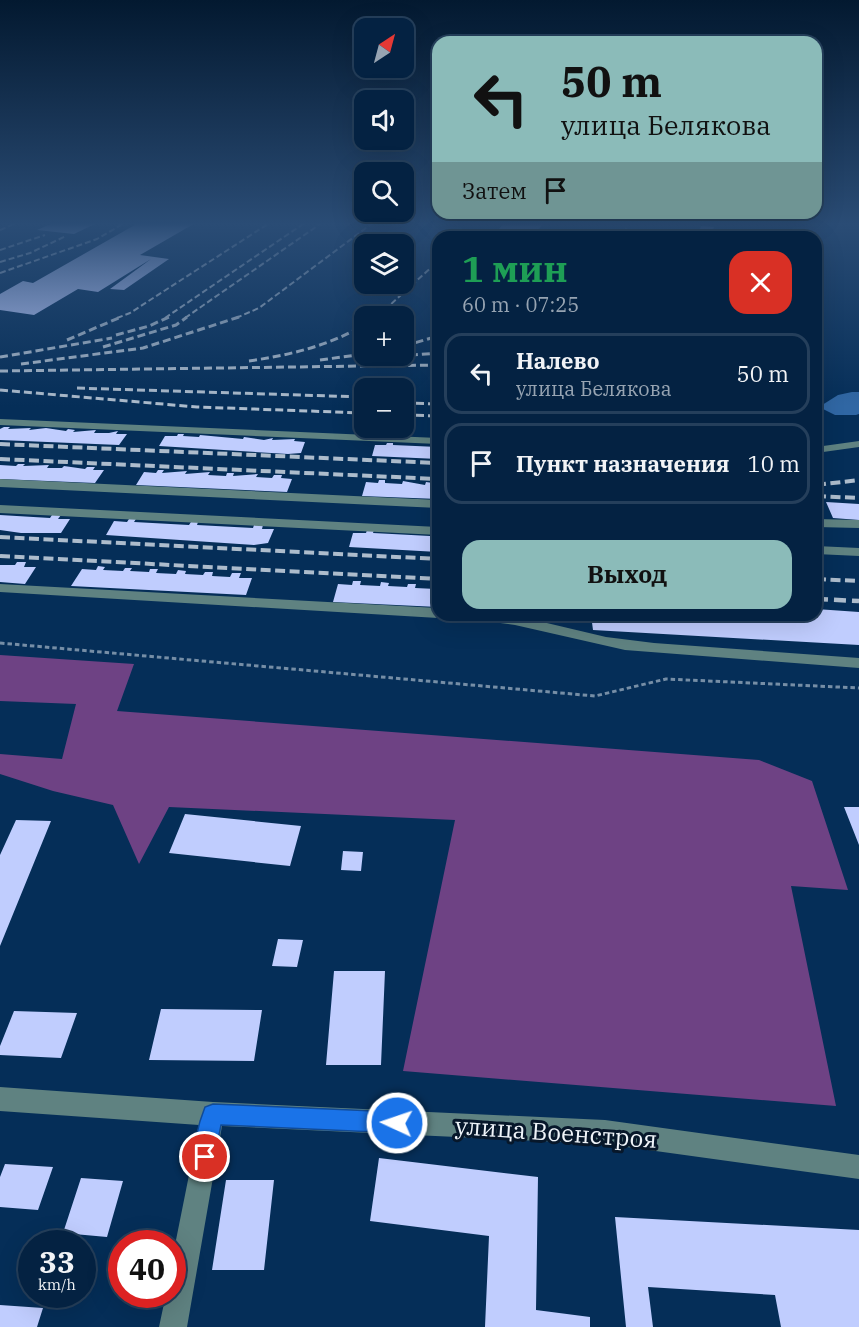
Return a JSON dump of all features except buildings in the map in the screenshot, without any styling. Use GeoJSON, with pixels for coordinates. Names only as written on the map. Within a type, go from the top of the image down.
{"type":"FeatureCollection","features":[{"type":"Feature","properties":{"kind":"street"},"geometry":{"type":"LineString","coordinates":[[0,422],[432,441]]}},
{"type":"Feature","properties":{"kind":"street"},"geometry":{"type":"LineString","coordinates":[[822,449],[859,444]]}},
{"type":"Feature","properties":{"kind":"street"},"geometry":{"type":"LineString","coordinates":[[0,483],[432,504]]}},
{"type":"Feature","properties":{"kind":"street"},"geometry":{"type":"LineString","coordinates":[[0,509],[432,531]]}},
{"type":"Feature","properties":{"kind":"street"},"geometry":{"type":"LineString","coordinates":[[822,522],[859,524]]}},
{"type":"Feature","properties":{"kind":"street"},"geometry":{"type":"LineString","coordinates":[[822,550],[859,552]]}},
{"type":"Feature","properties":{"kind":"street"},"geometry":{"type":"LineString","coordinates":[[0,588],[432,613]]}},
{"type":"Feature","properties":{"kind":"street"},"geometry":{"type":"LineString","coordinates":[[517,621],[564,634],[624,645],[859,663]]}},
{"type":"Feature","properties":{"kind":"street","name":"улица Военстроя"},"geometry":{"type":"LineString","coordinates":[[0,1099],[213,1114],[605,1132],[859,1167]]}},
{"type":"Feature","properties":{"kind":"street"},"geometry":{"type":"LineString","coordinates":[[173,1327],[213,1114]]}},
{"type":"Feature","properties":{"kind":"path"},"geometry":{"type":"LineString","coordinates":[[0,643],[595,696],[666,679],[859,688]]}},
{"type":"Feature","properties":{"kind":"shaded area"},"geometry":{"type":"Polygon","coordinates":[[[0,655],[134,664],[117,711],[759,760],[812,781],[848,890],[791,886],[836,1106],[403,1071],[455,820],[169,807],[139,864],[113,805],[53,791],[0,774],[0,754],[62,759],[76,704],[0,701],[0,655]]]}},
{"type":"Feature","properties":{"kind":"water"},"geometry":{"type":"Polygon","coordinates":[[[859,392],[859,414],[835,415],[822,408],[822,405],[838,395],[859,392]]]}},
{"type":"Feature","properties":{"kind":"railway"},"geometry":{"type":"LineString","coordinates":[[117,318],[130,313],[175,284]]}},
{"type":"Feature","properties":{"kind":"railway"},"geometry":{"type":"LineString","coordinates":[[165,318],[215,284]]}},
{"type":"Feature","properties":{"kind":"railway"},"geometry":{"type":"LineString","coordinates":[[185,318],[234,284]]}},
{"type":"Feature","properties":{"kind":"railway"},"geometry":{"type":"LineString","coordinates":[[236,318],[259,308],[291,284]]}},
{"type":"Feature","properties":{"kind":"railway"},"geometry":{"type":"LineString","coordinates":[[389,306],[413,284]]}},
{"type":"Feature","properties":{"kind":"railway"},"geometry":{"type":"LineString","coordinates":[[67,340],[121,317]]}},
{"type":"Feature","properties":{"kind":"railway"},"geometry":{"type":"LineString","coordinates":[[116,335],[149,326],[169,317]]}},
{"type":"Feature","properties":{"kind":"railway"},"geometry":{"type":"LineString","coordinates":[[103,347],[176,325],[187,317]]}},
{"type":"Feature","properties":{"kind":"railway"},"geometry":{"type":"LineString","coordinates":[[21,364],[143,348],[236,318]]}},
{"type":"Feature","properties":{"kind":"railway"},"geometry":{"type":"LineString","coordinates":[[249,361],[308,349],[337,339],[354,330]]}},
{"type":"Feature","properties":{"kind":"railway"},"geometry":{"type":"LineString","coordinates":[[0,357],[112,338]]}},
{"type":"Feature","properties":{"kind":"railway"},"geometry":{"type":"LineString","coordinates":[[414,343],[432,338]]}},
{"type":"Feature","properties":{"kind":"railway"},"geometry":{"type":"LineString","coordinates":[[414,355],[432,353]]}},
{"type":"Feature","properties":{"kind":"railway"},"geometry":{"type":"LineString","coordinates":[[320,360],[354,355]]}},
{"type":"Feature","properties":{"kind":"railway"},"geometry":{"type":"LineString","coordinates":[[0,371],[432,365]]}},
{"type":"Feature","properties":{"kind":"railway"},"geometry":{"type":"LineString","coordinates":[[77,388],[354,397]]}},
{"type":"Feature","properties":{"kind":"railway"},"geometry":{"type":"LineString","coordinates":[[0,390],[197,407],[354,413]]}},
{"type":"Feature","properties":{"kind":"railway"},"geometry":{"type":"LineString","coordinates":[[414,403],[432,404]]}},
{"type":"Feature","properties":{"kind":"railway"},"geometry":{"type":"LineString","coordinates":[[414,415],[432,416]]}},
{"type":"Feature","properties":{"kind":"railway"},"geometry":{"type":"LineString","coordinates":[[0,444],[432,463]]}},
{"type":"Feature","properties":{"kind":"railway"},"geometry":{"type":"LineString","coordinates":[[0,459],[432,479]]}},
{"type":"Feature","properties":{"kind":"railway"},"geometry":{"type":"LineString","coordinates":[[822,484],[859,480]]}},
{"type":"Feature","properties":{"kind":"railway"},"geometry":{"type":"LineString","coordinates":[[822,496],[859,498]]}},
{"type":"Feature","properties":{"kind":"railway"},"geometry":{"type":"LineString","coordinates":[[0,537],[432,559]]}},
{"type":"Feature","properties":{"kind":"railway"},"geometry":{"type":"LineString","coordinates":[[0,556],[432,579]]}},
{"type":"Feature","properties":{"kind":"railway"},"geometry":{"type":"LineString","coordinates":[[822,579],[859,581]]}},
{"type":"Feature","properties":{"kind":"railway"},"geometry":{"type":"LineString","coordinates":[[822,599],[859,601]]}},
{"type":"Feature","properties":{"kind":"route"},"geometry":{"type":"LineString","coordinates":[[205,1157],[213,1114],[397,1123]]}}]}
